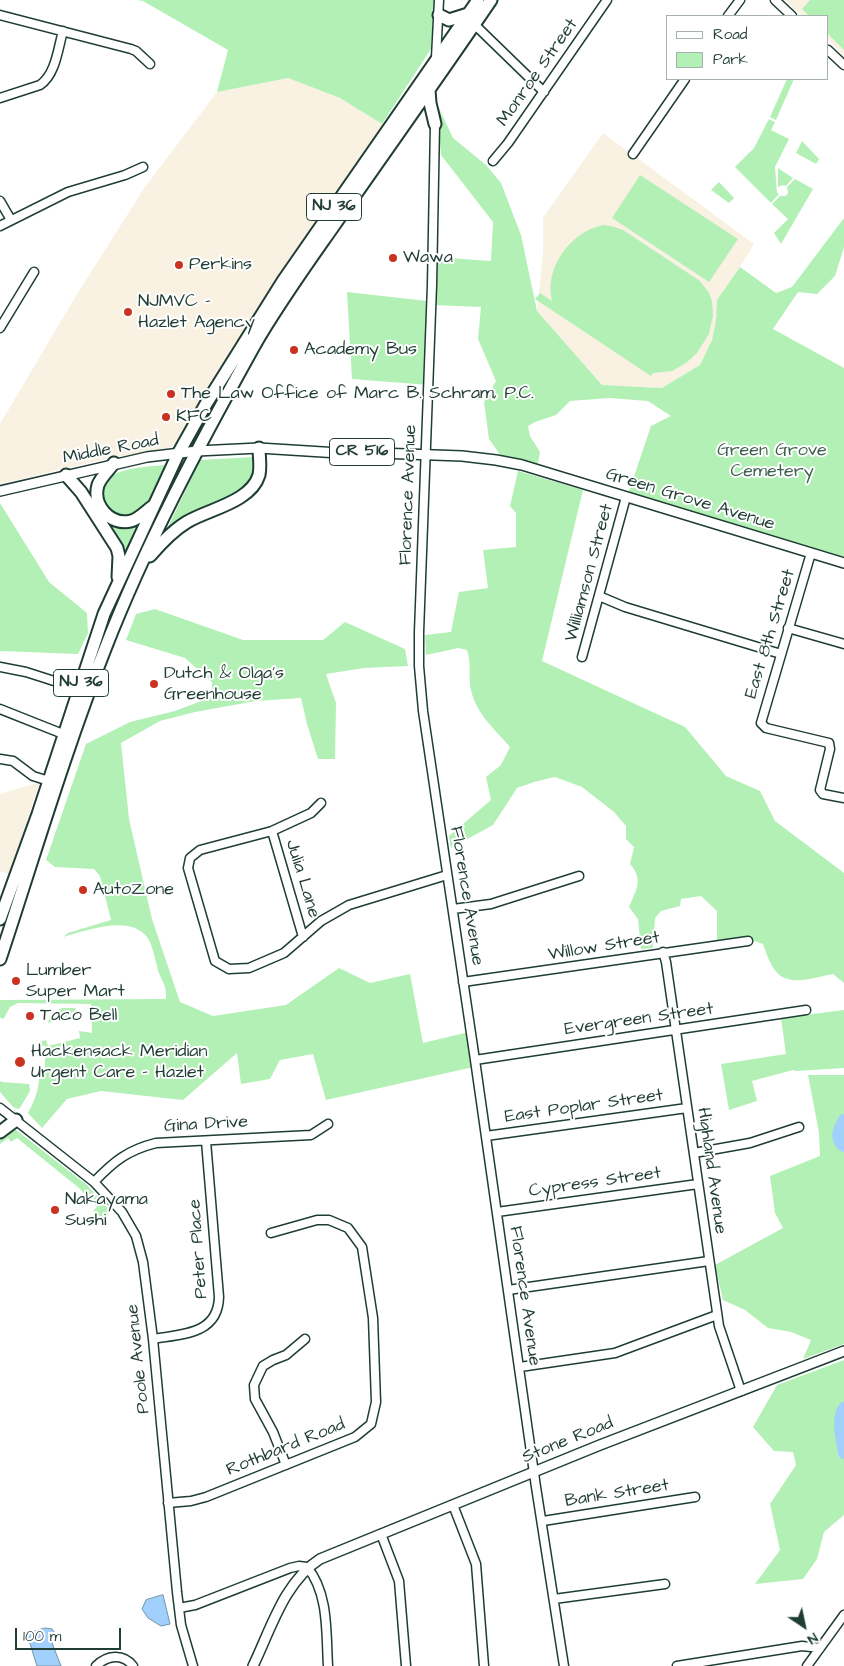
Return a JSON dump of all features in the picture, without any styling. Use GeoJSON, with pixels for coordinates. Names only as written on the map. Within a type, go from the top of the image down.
{"type":"FeatureCollection","features":[{"type":"Feature","properties":{"kind":"highway","name":"NJ 36"},"geometry":{"type":"LineString","coordinates":[[0,919],[49,781],[104,614],[178,454],[206,404],[283,281],[478,0]]}},
{"type":"Feature","properties":{"kind":"highway","name":"NJ 36"},"geometry":{"type":"LineString","coordinates":[[0,959],[79,720],[104,651],[139,568],[197,451],[269,322],[491,0]]}},
{"type":"Feature","properties":{"kind":"highway"},"geometry":{"type":"LineString","coordinates":[[439,15],[449,20],[468,14]]}},
{"type":"Feature","properties":{"kind":"highway"},"geometry":{"type":"LineString","coordinates":[[429,90],[435,124]]}},
{"type":"Feature","properties":{"kind":"highway"},"geometry":{"type":"LineString","coordinates":[[409,120],[422,118],[435,124]]}},
{"type":"Feature","properties":{"kind":"highway"},"geometry":{"type":"LineString","coordinates":[[139,568],[166,538],[187,522],[240,498],[250,490],[259,474],[259,448]]}},
{"type":"Feature","properties":{"kind":"highway"},"geometry":{"type":"LineString","coordinates":[[114,464],[100,481],[97,493],[100,506],[109,517],[121,522],[129,522],[138,518],[156,503]]}},
{"type":"Feature","properties":{"kind":"highway"},"geometry":{"type":"LineString","coordinates":[[66,475],[81,492],[117,548],[119,556],[118,584]]}},
{"type":"Feature","properties":{"kind":"highway"},"geometry":{"type":"LineString","coordinates":[[0,1132],[16,1120]]}},
{"type":"Feature","properties":{"kind":"main road","name":"Middle Road"},"geometry":{"type":"LineString","coordinates":[[0,491],[147,457],[197,451],[259,448],[481,457],[528,467]]}},
{"type":"Feature","properties":{"kind":"main road","name":"Green Grove Avenue"},"geometry":{"type":"LineString","coordinates":[[528,467],[844,563]]}},
{"type":"Feature","properties":{"kind":"main road","name":"Stone Road"},"geometry":{"type":"LineString","coordinates":[[253,1666],[285,1596],[308,1567],[320,1559],[534,1472],[844,1351]]}},
{"type":"Feature","properties":{"kind":"street"},"geometry":{"type":"LineString","coordinates":[[436,60],[439,0]]}},
{"type":"Feature","properties":{"kind":"street","name":"Monroe Street"},"geometry":{"type":"LineString","coordinates":[[493,161],[508,143],[607,0]]}},
{"type":"Feature","properties":{"kind":"street"},"geometry":{"type":"LineString","coordinates":[[729,15],[740,0]]}},
{"type":"Feature","properties":{"kind":"street"},"geometry":{"type":"LineString","coordinates":[[775,0],[791,15]]}},
{"type":"Feature","properties":{"kind":"street"},"geometry":{"type":"LineString","coordinates":[[0,15],[130,49],[136,51],[150,64]]}},
{"type":"Feature","properties":{"kind":"street"},"geometry":{"type":"LineString","coordinates":[[474,24],[544,92]]}},
{"type":"Feature","properties":{"kind":"street"},"geometry":{"type":"LineString","coordinates":[[0,98],[45,82],[52,70],[62,31]]}},
{"type":"Feature","properties":{"kind":"street"},"geometry":{"type":"LineString","coordinates":[[829,51],[844,65]]}},
{"type":"Feature","properties":{"kind":"street"},"geometry":{"type":"LineString","coordinates":[[633,154],[684,80]]}},
{"type":"Feature","properties":{"kind":"street","name":"Florence Avenue"},"geometry":{"type":"LineString","coordinates":[[435,124],[432,285],[419,666],[423,711],[564,1666]]}},
{"type":"Feature","properties":{"kind":"street"},"geometry":{"type":"LineString","coordinates":[[0,226],[68,192],[125,175],[143,167]]}},
{"type":"Feature","properties":{"kind":"street"},"geometry":{"type":"LineString","coordinates":[[0,201],[11,220]]}},
{"type":"Feature","properties":{"kind":"street"},"geometry":{"type":"LineString","coordinates":[[0,328],[34,272]]}},
{"type":"Feature","properties":{"kind":"street","name":"Williamson Street"},"geometry":{"type":"LineString","coordinates":[[582,657],[626,497]]}},
{"type":"Feature","properties":{"kind":"street","name":"East 8th Street"},"geometry":{"type":"LineString","coordinates":[[811,553],[761,723],[766,728],[827,741],[830,749],[819,794],[844,798]]}},
{"type":"Feature","properties":{"kind":"street"},"geometry":{"type":"LineString","coordinates":[[599,596],[625,607],[780,654]]}},
{"type":"Feature","properties":{"kind":"street"},"geometry":{"type":"LineString","coordinates":[[788,628],[844,644]]}},
{"type":"Feature","properties":{"kind":"street"},"geometry":{"type":"LineString","coordinates":[[0,667],[26,672],[79,689]]}},
{"type":"Feature","properties":{"kind":"street"},"geometry":{"type":"LineString","coordinates":[[0,709],[63,734]]}},
{"type":"Feature","properties":{"kind":"street"},"geometry":{"type":"LineString","coordinates":[[0,758],[14,761],[32,776],[49,781]]}},
{"type":"Feature","properties":{"kind":"street"},"geometry":{"type":"LineString","coordinates":[[321,803],[311,813],[272,831],[200,850],[190,858],[188,868],[215,961],[229,969],[248,968],[284,953],[321,922],[349,905],[447,875]]}},
{"type":"Feature","properties":{"kind":"street","name":"Julia Lane"},"geometry":{"type":"LineString","coordinates":[[272,831],[303,937]]}},
{"type":"Feature","properties":{"kind":"street"},"geometry":{"type":"LineString","coordinates":[[452,909],[491,904],[579,876]]}},
{"type":"Feature","properties":{"kind":"street","name":"Willow Street"},"geometry":{"type":"LineString","coordinates":[[463,982],[748,941]]}},
{"type":"Feature","properties":{"kind":"street","name":"Highland Avenue"},"geometry":{"type":"LineString","coordinates":[[663,952],[717,1314],[721,1335],[741,1391]]}},
{"type":"Feature","properties":{"kind":"street","name":"Evergreen Street"},"geometry":{"type":"LineString","coordinates":[[475,1060],[806,1010]]}},
{"type":"Feature","properties":{"kind":"street","name":"Poole Avenue"},"geometry":{"type":"LineString","coordinates":[[0,1108],[94,1182],[122,1212],[136,1236],[143,1262],[153,1339],[181,1626],[193,1666]]}},
{"type":"Feature","properties":{"kind":"street","name":"East Poplar Street"},"geometry":{"type":"LineString","coordinates":[[486,1136],[687,1108]]}},
{"type":"Feature","properties":{"kind":"street","name":"Gina Drive"},"geometry":{"type":"LineString","coordinates":[[94,1182],[110,1165],[139,1147],[156,1143],[311,1135],[328,1124]]}},
{"type":"Feature","properties":{"kind":"street"},"geometry":{"type":"LineString","coordinates":[[694,1153],[750,1142],[799,1127]]}},
{"type":"Feature","properties":{"kind":"street","name":"Peter Place"},"geometry":{"type":"LineString","coordinates":[[153,1339],[203,1328],[217,1311],[219,1297],[206,1141]]}},
{"type":"Feature","properties":{"kind":"street","name":"Cypress Street"},"geometry":{"type":"LineString","coordinates":[[497,1212],[698,1184]]}},
{"type":"Feature","properties":{"kind":"street","name":"Rothbard Road"},"geometry":{"type":"LineString","coordinates":[[168,1503],[191,1501],[206,1497],[355,1437],[371,1424],[376,1402],[375,1343],[362,1248],[348,1228],[329,1220],[321,1219],[271,1233]]}},
{"type":"Feature","properties":{"kind":"street"},"geometry":{"type":"LineString","coordinates":[[508,1290],[709,1262]]}},
{"type":"Feature","properties":{"kind":"street"},"geometry":{"type":"LineString","coordinates":[[520,1367],[615,1353],[717,1314]]}},
{"type":"Feature","properties":{"kind":"street"},"geometry":{"type":"LineString","coordinates":[[286,1465],[273,1432],[255,1399],[254,1385],[263,1366],[286,1355],[304,1339]]}},
{"type":"Feature","properties":{"kind":"street","name":"Bank Street"},"geometry":{"type":"LineString","coordinates":[[543,1521],[695,1497]]}},
{"type":"Feature","properties":{"kind":"street"},"geometry":{"type":"LineString","coordinates":[[453,1505],[476,1564],[484,1666]]}},
{"type":"Feature","properties":{"kind":"street"},"geometry":{"type":"LineString","coordinates":[[381,1534],[400,1581],[406,1666]]}},
{"type":"Feature","properties":{"kind":"street"},"geometry":{"type":"LineString","coordinates":[[308,1567],[315,1577],[323,1599],[328,1666]]}},
{"type":"Feature","properties":{"kind":"street","name":"Stone Road"},"geometry":{"type":"LineString","coordinates":[[179,1608],[195,1605],[290,1568],[308,1567]]}},
{"type":"Feature","properties":{"kind":"street"},"geometry":{"type":"LineString","coordinates":[[554,1599],[665,1584]]}},
{"type":"Feature","properties":{"kind":"street"},"geometry":{"type":"LineString","coordinates":[[807,1666],[844,1615]]}},
{"type":"Feature","properties":{"kind":"street"},"geometry":{"type":"LineString","coordinates":[[677,1666],[802,1646],[820,1648]]}},
{"type":"Feature","properties":{"kind":"street"},"geometry":{"type":"LineString","coordinates":[[96,1666],[105,1659],[115,1656],[125,1658],[133,1666]]}},
{"type":"Feature","properties":{"kind":"shaded area"},"geometry":{"type":"Polygon","coordinates":[[[785,0],[844,0],[844,56],[829,41],[829,15],[801,15],[785,0]]]}},
{"type":"Feature","properties":{"kind":"shaded area"},"geometry":{"type":"Polygon","coordinates":[[[288,78],[340,98],[383,125],[271,287],[219,370],[180,440],[172,447],[97,461],[0,484],[0,424],[77,294],[145,187],[217,92],[288,78]]]}},
{"type":"Feature","properties":{"kind":"shaded area"},"geometry":{"type":"Polygon","coordinates":[[[603,133],[754,244],[717,300],[712,340],[700,365],[662,388],[602,385],[537,311],[543,254],[543,218],[603,133]]]}},
{"type":"Feature","properties":{"kind":"shaded area"},"geometry":{"type":"Polygon","coordinates":[[[40,782],[9,874],[0,871],[0,794],[40,782]]]}},
{"type":"Feature","properties":{"kind":"green space"},"geometry":{"type":"Polygon","coordinates":[[[137,0],[434,0],[431,49],[382,124],[340,98],[288,78],[217,92],[228,50],[143,1],[137,0]]]}},
{"type":"Feature","properties":{"kind":"green space"},"geometry":{"type":"Polygon","coordinates":[[[810,0],[844,0],[844,50],[829,35],[829,15],[808,15],[802,9],[810,0]]]}},
{"type":"Feature","properties":{"kind":"green space"},"geometry":{"type":"Polygon","coordinates":[[[787,80],[794,80],[776,120],[770,117],[787,80]]]}},
{"type":"Feature","properties":{"kind":"green space","name":"Green Grove Cemetery"},"geometry":{"type":"Polygon","coordinates":[[[437,104],[453,138],[486,165],[501,183],[521,235],[537,311],[602,385],[662,388],[700,365],[712,340],[717,300],[740,267],[776,293],[792,287],[844,218],[844,247],[835,276],[817,294],[798,292],[773,329],[844,368],[844,557],[628,494],[651,426],[671,416],[648,401],[609,398],[570,401],[556,415],[528,426],[530,436],[540,452],[538,464],[501,456],[489,439],[484,402],[496,381],[478,339],[481,307],[432,305],[428,385],[352,379],[347,292],[427,301],[434,257],[491,261],[493,222],[441,155],[437,104]]]}},
{"type":"Feature","properties":{"kind":"green space"},"geometry":{"type":"Polygon","coordinates":[[[769,119],[775,122],[771,130],[789,139],[775,167],[777,193],[779,194],[771,203],[735,167],[754,148],[769,119]]]}},
{"type":"Feature","properties":{"kind":"green space"},"geometry":{"type":"Polygon","coordinates":[[[802,141],[819,159],[816,164],[796,153],[802,141]]]}},
{"type":"Feature","properties":{"kind":"green space"},"geometry":{"type":"Polygon","coordinates":[[[778,168],[793,178],[786,186],[778,187],[778,168]]]}},
{"type":"Feature","properties":{"kind":"green space"},"geometry":{"type":"Polygon","coordinates":[[[640,175],[738,239],[709,282],[612,218],[640,175]]]}},
{"type":"Feature","properties":{"kind":"green space"},"geometry":{"type":"Polygon","coordinates":[[[795,179],[813,189],[781,244],[774,233],[788,219],[772,204],[780,196],[786,196],[788,193],[787,187],[795,179]]]}},
{"type":"Feature","properties":{"kind":"green space"},"geometry":{"type":"Polygon","coordinates":[[[719,182],[734,198],[729,203],[711,190],[719,182]]]}},
{"type":"Feature","properties":{"kind":"green space"},"geometry":{"type":"Polygon","coordinates":[[[603,225],[623,230],[700,281],[709,293],[712,301],[713,316],[709,334],[697,353],[686,363],[672,371],[653,373],[651,376],[535,299],[540,293],[552,301],[552,276],[562,253],[580,235],[603,225]]]}},
{"type":"Feature","properties":{"kind":"green space"},"geometry":{"type":"Polygon","coordinates":[[[253,457],[256,468],[253,479],[245,490],[166,531],[200,460],[253,457]]]}},
{"type":"Feature","properties":{"kind":"green space"},"geometry":{"type":"Polygon","coordinates":[[[165,465],[148,503],[137,516],[121,518],[105,509],[101,493],[103,484],[109,478],[127,470],[165,465]]]}},
{"type":"Feature","properties":{"kind":"green space"},"geometry":{"type":"Polygon","coordinates":[[[518,471],[583,490],[542,661],[685,727],[726,776],[760,791],[775,821],[844,873],[844,983],[833,974],[802,980],[786,979],[774,969],[763,944],[751,940],[717,945],[717,911],[701,896],[681,899],[680,906],[661,911],[655,918],[653,948],[641,949],[638,919],[629,907],[638,880],[630,864],[634,847],[626,839],[626,826],[614,812],[582,787],[555,777],[517,788],[493,825],[451,848],[449,836],[491,800],[486,777],[501,765],[510,747],[485,719],[472,695],[467,650],[458,648],[426,655],[425,635],[451,632],[459,592],[488,588],[483,550],[516,547],[516,513],[510,506],[518,471]]]}},
{"type":"Feature","properties":{"kind":"green space"},"geometry":{"type":"Polygon","coordinates":[[[0,503],[49,582],[87,613],[88,633],[78,654],[0,651],[0,503]]]}},
{"type":"Feature","properties":{"kind":"green space"},"geometry":{"type":"Polygon","coordinates":[[[106,521],[121,527],[135,527],[124,556],[106,521]]]}},
{"type":"Feature","properties":{"kind":"green space"},"geometry":{"type":"Polygon","coordinates":[[[155,609],[243,640],[323,640],[345,622],[405,649],[408,666],[364,668],[326,674],[336,703],[335,759],[318,759],[301,698],[256,701],[195,712],[160,721],[121,743],[129,819],[152,919],[180,1002],[213,1016],[286,1005],[339,968],[370,983],[410,974],[423,1043],[473,1031],[478,1066],[326,1100],[313,1054],[280,1060],[270,1079],[241,1084],[237,1053],[183,1100],[101,1091],[67,1099],[42,1128],[28,1113],[37,1092],[39,1070],[45,1068],[45,1046],[39,1046],[39,1042],[46,1040],[48,1046],[80,1038],[79,1031],[92,1033],[91,1004],[18,1003],[10,1007],[2,1019],[0,1017],[0,1000],[166,999],[164,985],[151,944],[147,937],[139,930],[130,926],[107,926],[63,937],[68,933],[111,920],[100,876],[94,869],[55,867],[46,860],[86,744],[130,722],[175,711],[212,697],[212,682],[185,658],[126,640],[136,614],[155,609]]]}},
{"type":"Feature","properties":{"kind":"green space"},"geometry":{"type":"Polygon","coordinates":[[[62,1008],[75,1008],[78,1015],[48,1023],[50,1015],[62,1008]]]}},
{"type":"Feature","properties":{"kind":"green space"},"geometry":{"type":"Polygon","coordinates":[[[844,1010],[844,1068],[793,1070],[752,1081],[757,1101],[729,1110],[721,1064],[786,1054],[781,1018],[844,1010]]]}},
{"type":"Feature","properties":{"kind":"green space"},"geometry":{"type":"Polygon","coordinates":[[[808,1075],[844,1075],[844,1344],[803,1359],[811,1340],[791,1332],[768,1328],[745,1310],[723,1300],[715,1265],[783,1228],[775,1213],[770,1176],[820,1156],[819,1133],[808,1075]]]}},
{"type":"Feature","properties":{"kind":"green space"},"geometry":{"type":"Polygon","coordinates":[[[0,1081],[29,1084],[30,1091],[20,1108],[13,1107],[0,1092],[0,1081]]]}},
{"type":"Feature","properties":{"kind":"green space"},"geometry":{"type":"Polygon","coordinates":[[[12,1130],[16,1130],[87,1185],[110,1211],[107,1218],[103,1219],[93,1211],[97,1207],[79,1188],[17,1138],[11,1142],[8,1138],[0,1144],[0,1138],[12,1130]]]}},
{"type":"Feature","properties":{"kind":"green space"},"geometry":{"type":"Polygon","coordinates":[[[844,1360],[844,1515],[824,1532],[817,1559],[803,1579],[755,1584],[780,1550],[770,1504],[796,1465],[793,1452],[774,1451],[753,1427],[777,1385],[844,1360]]]}},
{"type":"Feature","properties":{"kind":"water"},"geometry":{"type":"Polygon","coordinates":[[[163,1595],[170,1624],[161,1626],[148,1618],[142,1609],[146,1600],[163,1595]]]}},
{"type":"Feature","properties":{"kind":"water"},"geometry":{"type":"Polygon","coordinates":[[[45,1628],[52,1629],[54,1632],[52,1643],[61,1666],[37,1666],[27,1634],[45,1628]]]}},
{"type":"Feature","properties":{"kind":"waterway"},"geometry":{"type":"LineString","coordinates":[[844,1120],[838,1137],[844,1146]]}},
{"type":"Feature","properties":{"kind":"waterway"},"geometry":{"type":"LineString","coordinates":[[844,1408],[840,1418],[844,1453]]}},
{"type":"Feature","properties":{"kind":"place","name":"Wawa"},"geometry":{"type":"Point","coordinates":[393,258]}},
{"type":"Feature","properties":{"kind":"place","name":"Perkins"},"geometry":{"type":"Point","coordinates":[179,265]}},
{"type":"Feature","properties":{"kind":"place","name":"NJMVC - Hazlet Agency"},"geometry":{"type":"Point","coordinates":[128,312]}},
{"type":"Feature","properties":{"kind":"place","name":"Academy Bus"},"geometry":{"type":"Point","coordinates":[294,350]}},
{"type":"Feature","properties":{"kind":"place","name":"The Law Office of Marc B. Schram, P.C."},"geometry":{"type":"Point","coordinates":[171,394]}},
{"type":"Feature","properties":{"kind":"place","name":"KFC"},"geometry":{"type":"Point","coordinates":[166,417]}},
{"type":"Feature","properties":{"kind":"place","name":"Dutch & Olga's Greenhouse"},"geometry":{"type":"Point","coordinates":[154,684]}},
{"type":"Feature","properties":{"kind":"place","name":"AutoZone"},"geometry":{"type":"Point","coordinates":[83,890]}},
{"type":"Feature","properties":{"kind":"place","name":"Lumber Super Mart"},"geometry":{"type":"Point","coordinates":[16,981]}},
{"type":"Feature","properties":{"kind":"place","name":"Taco Bell"},"geometry":{"type":"Point","coordinates":[30,1016]}},
{"type":"Feature","properties":{"kind":"place","name":"Hackensack Meridian Urgent Care - Hazlet"},"geometry":{"type":"Point","coordinates":[20,1062]}},
{"type":"Feature","properties":{"kind":"place","name":"Nakayama Sushi"},"geometry":{"type":"Point","coordinates":[55,1210]}}]}
